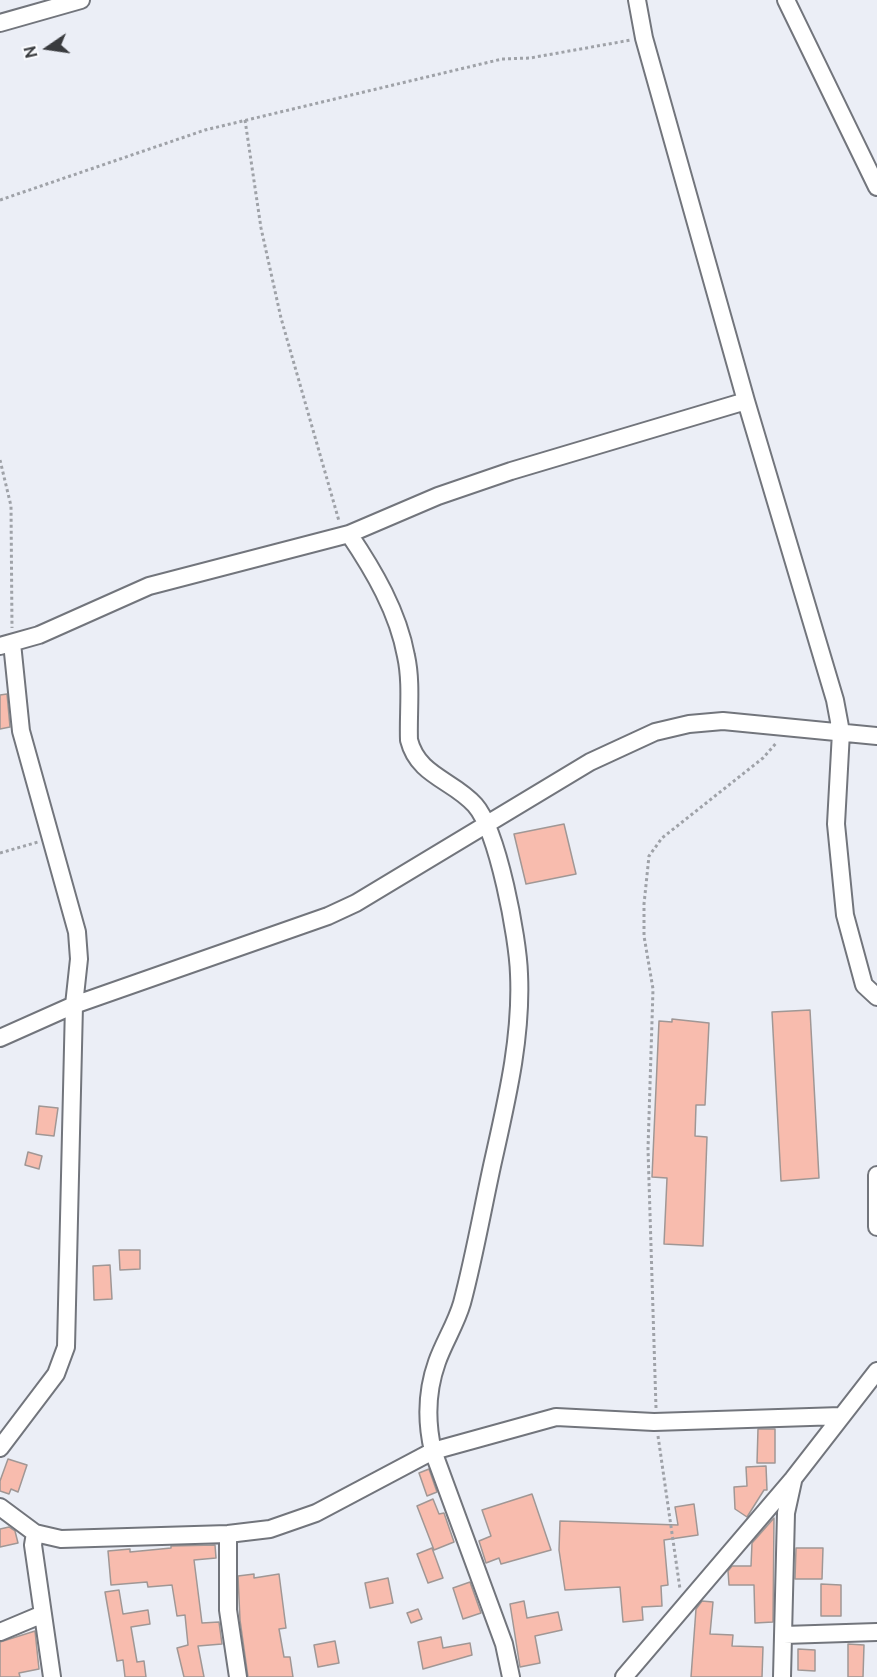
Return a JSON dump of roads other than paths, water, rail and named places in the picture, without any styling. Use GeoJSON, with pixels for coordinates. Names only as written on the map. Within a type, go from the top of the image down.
{"type":"FeatureCollection","features":[{"type":"Feature","properties":{"kind":"street"},"geometry":{"type":"LineString","coordinates":[[0,23],[81,0]]}},
{"type":"Feature","properties":{"kind":"street"},"geometry":{"type":"LineString","coordinates":[[637,0],[644,38],[746,401],[835,700],[841,732],[837,824],[842,897],[864,985],[877,997]]}},
{"type":"Feature","properties":{"kind":"street"},"geometry":{"type":"LineString","coordinates":[[786,0],[877,187]]}},
{"type":"Feature","properties":{"kind":"street"},"geometry":{"type":"LineString","coordinates":[[0,1448],[56,1374],[66,1347],[74,1005],[79,959],[77,932],[21,731],[6,644],[48,632],[149,586],[346,535],[438,496],[512,471],[746,401]]}},
{"type":"Feature","properties":{"kind":"street"},"geometry":{"type":"LineString","coordinates":[[346,535],[370,565],[390,607],[407,657],[409,740],[412,753],[421,765],[476,805],[487,824],[495,847],[515,942],[519,972],[518,1034],[468,1279],[461,1307],[437,1362],[431,1386],[428,1422],[433,1451],[504,1644],[511,1677]]}},
{"type":"Feature","properties":{"kind":"street"},"geometry":{"type":"LineString","coordinates":[[0,1038],[74,1005],[328,916],[356,903],[590,762],[655,732],[689,724],[723,721],[877,736]]}},
{"type":"Feature","properties":{"kind":"street"},"geometry":{"type":"LineString","coordinates":[[877,1175],[877,1227]]}},
{"type":"Feature","properties":{"kind":"street"},"geometry":{"type":"LineString","coordinates":[[624,1677],[793,1479],[877,1371]]}},
{"type":"Feature","properties":{"kind":"street"},"geometry":{"type":"LineString","coordinates":[[0,1507],[35,1533],[61,1539],[228,1534],[270,1529],[295,1522],[433,1451],[556,1417],[656,1422],[841,1416]]}},
{"type":"Feature","properties":{"kind":"street"},"geometry":{"type":"LineString","coordinates":[[782,1677],[786,1514],[793,1479]]}},
{"type":"Feature","properties":{"kind":"street"},"geometry":{"type":"LineString","coordinates":[[35,1533],[33,1545],[52,1677]]}},
{"type":"Feature","properties":{"kind":"street"},"geometry":{"type":"LineString","coordinates":[[228,1534],[228,1610],[238,1677]]}},
{"type":"Feature","properties":{"kind":"street"},"geometry":{"type":"LineString","coordinates":[[0,1632],[43,1614]]}},
{"type":"Feature","properties":{"kind":"street"},"geometry":{"type":"LineString","coordinates":[[784,1635],[877,1632]]}}]}
